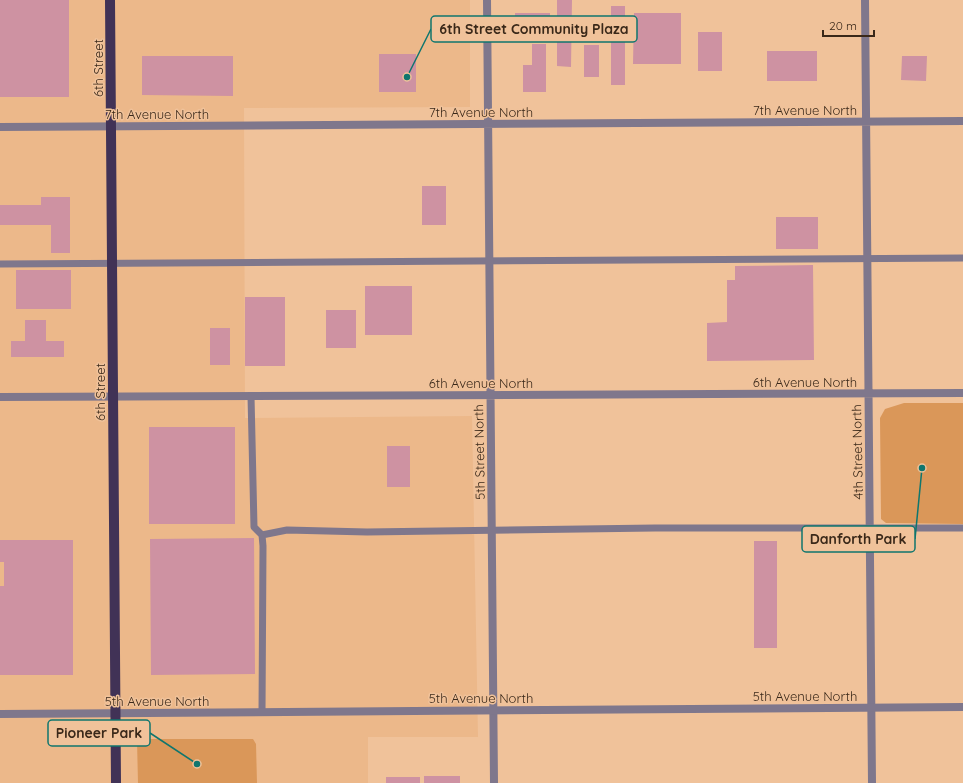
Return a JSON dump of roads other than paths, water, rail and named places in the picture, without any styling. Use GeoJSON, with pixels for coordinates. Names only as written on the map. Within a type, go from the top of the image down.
{"type":"FeatureCollection","features":[{"type":"Feature","properties":{"kind":"main road","name":"6th Street"},"geometry":{"type":"LineString","coordinates":[[110,0],[116,783]]}},
{"type":"Feature","properties":{"kind":"street","name":"5th Street North"},"geometry":{"type":"LineString","coordinates":[[487,0],[494,783]]}},
{"type":"Feature","properties":{"kind":"street","name":"4th Street North"},"geometry":{"type":"LineString","coordinates":[[865,0],[872,783]]}},
{"type":"Feature","properties":{"kind":"street","name":"7th Avenue North"},"geometry":{"type":"LineString","coordinates":[[0,126],[963,121]]}},
{"type":"Feature","properties":{"kind":"street","name":"6th Avenue North"},"geometry":{"type":"LineString","coordinates":[[0,397],[963,393]]}},
{"type":"Feature","properties":{"kind":"street","name":"5th Avenue North"},"geometry":{"type":"LineString","coordinates":[[0,714],[963,707]]}},
{"type":"Feature","properties":{"kind":"lane"},"geometry":{"type":"LineString","coordinates":[[0,264],[963,258]]}},
{"type":"Feature","properties":{"kind":"lane"},"geometry":{"type":"LineString","coordinates":[[250,396],[254,527],[262,535],[262,712]]}},
{"type":"Feature","properties":{"kind":"lane"},"geometry":{"type":"LineString","coordinates":[[262,535],[287,530],[367,532],[655,528],[963,528]]}},
{"type":"Feature","properties":{"kind":"place","name":"6th Street Community Plaza"},"geometry":{"type":"Point","coordinates":[407,77]}},
{"type":"Feature","properties":{"kind":"place","name":"Danforth Park"},"geometry":{"type":"Point","coordinates":[922,468]}},
{"type":"Feature","properties":{"kind":"place","name":"Pioneer Park"},"geometry":{"type":"Point","coordinates":[197,764]}}]}
